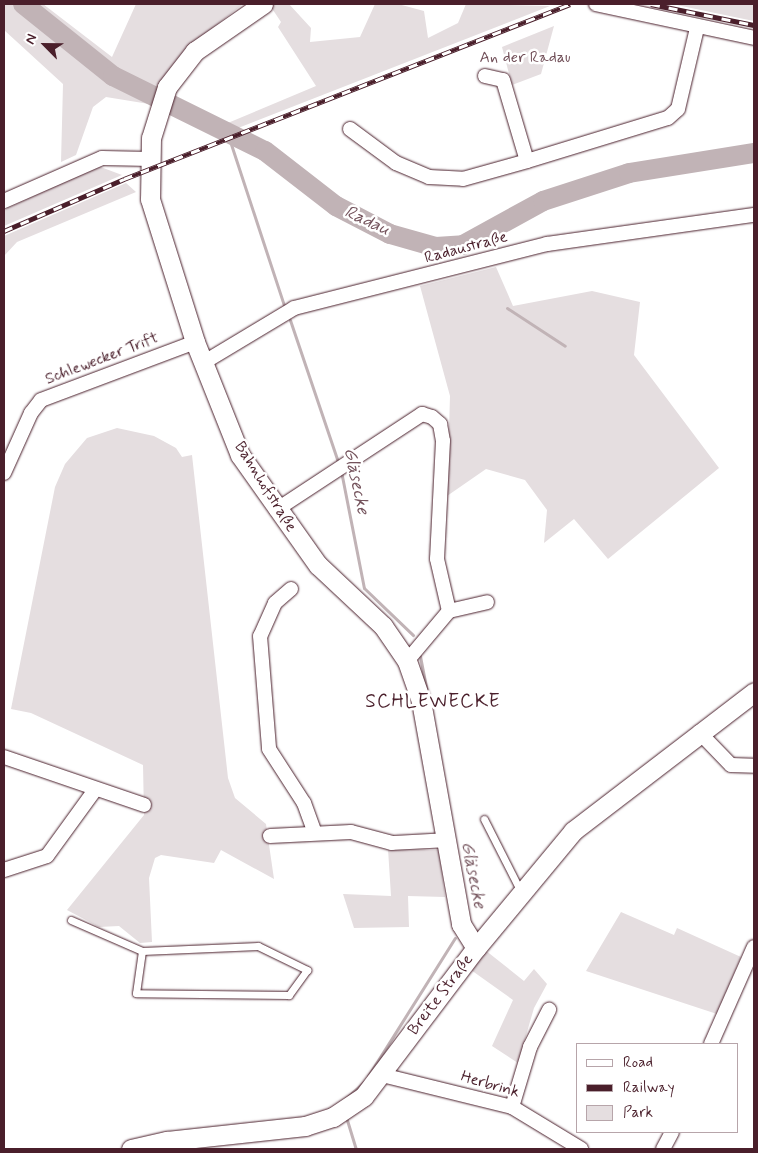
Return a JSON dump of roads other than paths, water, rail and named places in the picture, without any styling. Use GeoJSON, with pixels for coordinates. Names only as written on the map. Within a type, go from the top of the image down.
{"type":"FeatureCollection","features":[{"type":"Feature","properties":{"kind":"street","name":"Bahnhofstraße"},"geometry":{"type":"LineString","coordinates":[[262,4],[195,51],[167,87],[157,111],[150,159],[155,218],[195,342],[240,455],[276,510],[318,565],[383,626],[407,661],[421,701],[447,840],[460,924],[476,948]]}},
{"type":"Feature","properties":{"kind":"street"},"geometry":{"type":"LineString","coordinates":[[596,4],[698,28],[754,38]]}},
{"type":"Feature","properties":{"kind":"street"},"geometry":{"type":"LineString","coordinates":[[350,130],[396,163],[429,177],[463,178],[527,161],[668,118],[678,109],[698,28]]}},
{"type":"Feature","properties":{"kind":"street"},"geometry":{"type":"LineString","coordinates":[[485,76],[502,80],[527,161]]}},
{"type":"Feature","properties":{"kind":"street"},"geometry":{"type":"LineString","coordinates":[[4,201],[102,158],[150,159]]}},
{"type":"Feature","properties":{"kind":"street","name":"Radaustraße"},"geometry":{"type":"LineString","coordinates":[[204,363],[294,308],[547,244],[754,215]]}},
{"type":"Feature","properties":{"kind":"street","name":"Schlewecker Trift"},"geometry":{"type":"LineString","coordinates":[[4,473],[31,413],[41,400],[195,342]]}},
{"type":"Feature","properties":{"kind":"street"},"geometry":{"type":"LineString","coordinates":[[276,510],[422,414],[440,424],[443,441],[437,559],[449,611]]}},
{"type":"Feature","properties":{"kind":"street"},"geometry":{"type":"LineString","coordinates":[[292,589],[275,603],[260,636],[268,749],[304,803],[315,833]]}},
{"type":"Feature","properties":{"kind":"street"},"geometry":{"type":"LineString","coordinates":[[407,661],[449,611],[487,602]]}},
{"type":"Feature","properties":{"kind":"street","name":"Breite Straße"},"geometry":{"type":"LineString","coordinates":[[131,1149],[316,1124],[364,1096],[382,1076],[476,948],[573,831],[699,732],[753,696]]}},
{"type":"Feature","properties":{"kind":"street"},"geometry":{"type":"LineString","coordinates":[[699,732],[731,765],[754,766]]}},
{"type":"Feature","properties":{"kind":"street"},"geometry":{"type":"LineString","coordinates":[[4,757],[95,790],[144,805]]}},
{"type":"Feature","properties":{"kind":"street"},"geometry":{"type":"LineString","coordinates":[[4,870],[47,856],[95,790]]}},
{"type":"Feature","properties":{"kind":"street"},"geometry":{"type":"LineString","coordinates":[[270,836],[351,832],[392,843],[447,840]]}},
{"type":"Feature","properties":{"kind":"street"},"geometry":{"type":"LineString","coordinates":[[712,1043],[754,947]]}},
{"type":"Feature","properties":{"kind":"street"},"geometry":{"type":"LineString","coordinates":[[512,1107],[530,1047],[549,1010]]}},
{"type":"Feature","properties":{"kind":"street","name":"Herbrink"},"geometry":{"type":"LineString","coordinates":[[382,1076],[512,1107],[581,1149]]}},
{"type":"Feature","properties":{"kind":"street"},"geometry":{"type":"LineString","coordinates":[[663,1149],[671,1133]]}},
{"type":"Feature","properties":{"kind":"lane"},"geometry":{"type":"LineString","coordinates":[[484,819],[522,894]]}},
{"type":"Feature","properties":{"kind":"lane"},"geometry":{"type":"LineString","coordinates":[[71,920],[142,951],[258,946],[307,970],[289,995],[136,994],[142,951]]}},
{"type":"Feature","properties":{"kind":"waterway","name":"Radau"},"geometry":{"type":"LineString","coordinates":[[23,4],[113,76],[265,151],[336,206],[390,234],[436,247],[463,245],[543,201],[629,173],[754,153]]}},
{"type":"Feature","properties":{"kind":"waterway","name":"Gläsecke"},"geometry":{"type":"LineString","coordinates":[[227,132],[284,305]]}},
{"type":"Feature","properties":{"kind":"waterway"},"geometry":{"type":"LineString","coordinates":[[507,308],[565,346]]}},
{"type":"Feature","properties":{"kind":"waterway","name":"Gläsecke"},"geometry":{"type":"LineString","coordinates":[[290,320],[339,465]]}},
{"type":"Feature","properties":{"kind":"waterway","name":"Gläsecke"},"geometry":{"type":"LineString","coordinates":[[341,471],[364,588],[413,635]]}},
{"type":"Feature","properties":{"kind":"waterway","name":"Gläsecke"},"geometry":{"type":"LineString","coordinates":[[420,656],[426,688]]}},
{"type":"Feature","properties":{"kind":"waterway","name":"Gläsecke"},"geometry":{"type":"LineString","coordinates":[[368,1076],[455,938]]}},
{"type":"Feature","properties":{"kind":"waterway","name":"Gläsecke"},"geometry":{"type":"LineString","coordinates":[[345,1099],[365,1081]]}},
{"type":"Feature","properties":{"kind":"waterway","name":"Gläsecke"},"geometry":{"type":"LineString","coordinates":[[347,1120],[356,1149]]}},
{"type":"Feature","properties":{"kind":"railway"},"geometry":{"type":"LineString","coordinates":[[4,231],[124,179],[570,4]]}},
{"type":"Feature","properties":{"kind":"railway"},"geometry":{"type":"LineString","coordinates":[[651,4],[754,25]]}},
{"type":"Feature","properties":{"kind":"district","name":"SCHLEWECKE"},"geometry":{"type":"Point","coordinates":[433,702]}},
{"type":"Feature","properties":{"kind":"park label","name":"An der Radau"},"geometry":{"type":"Point","coordinates":[525,58]}}]}
